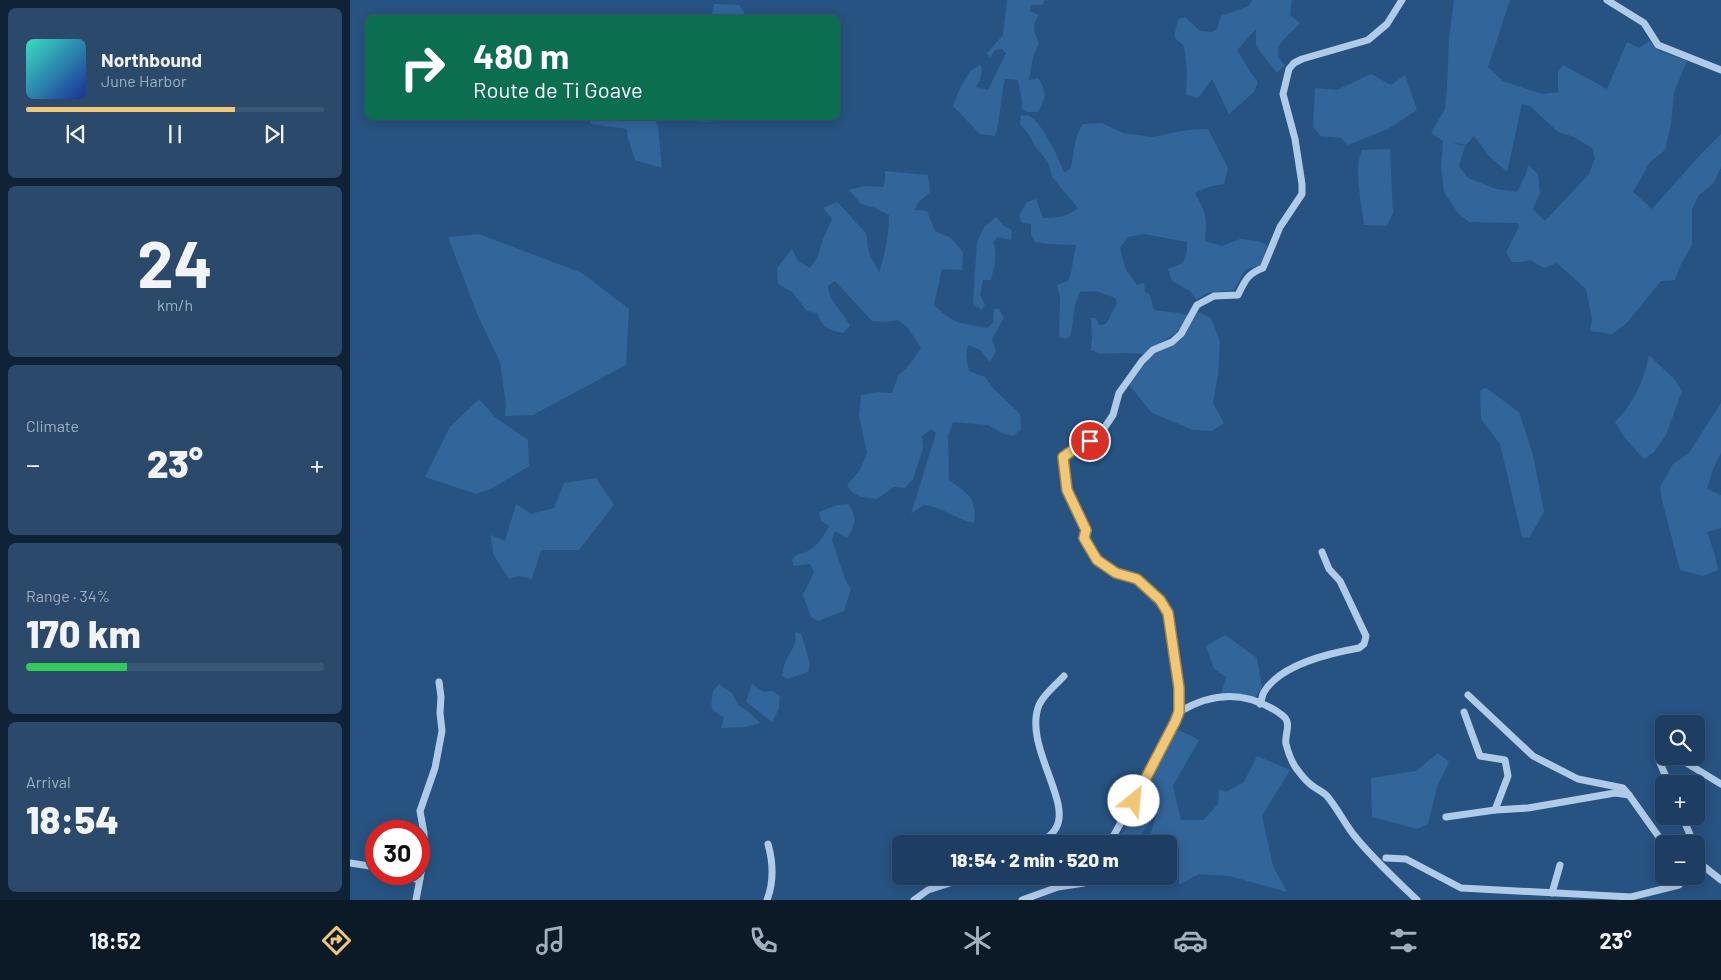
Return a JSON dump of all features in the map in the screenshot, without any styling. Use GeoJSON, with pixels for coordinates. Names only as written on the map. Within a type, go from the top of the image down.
{"type":"FeatureCollection","features":[{"type":"Feature","properties":{"kind":"street"},"geometry":{"type":"LineString","coordinates":[[1114,835],[1171,732],[1179,712],[1179,688],[1168,613],[1160,600],[1137,579],[1116,573],[1097,560],[1084,538],[1086,530],[1067,490],[1063,457],[1086,441],[1090,441],[1105,427],[1113,415],[1116,399],[1122,387],[1153,350],[1172,342],[1181,334],[1197,305],[1214,296],[1238,294],[1248,276],[1263,268],[1280,227],[1302,194],[1295,139],[1283,94],[1289,69],[1302,58],[1368,40],[1387,24],[1402,0]]}},
{"type":"Feature","properties":{"kind":"street"},"geometry":{"type":"LineString","coordinates":[[1607,0],[1644,23],[1658,45],[1721,70]]}},
{"type":"Feature","properties":{"kind":"street"},"geometry":{"type":"LineString","coordinates":[[1260,704],[1264,692],[1278,678],[1298,664],[1359,648],[1364,644],[1366,636],[1340,581],[1330,568],[1322,552]]}},
{"type":"Feature","properties":{"kind":"street"},"geometry":{"type":"LineString","coordinates":[[1049,835],[1057,827],[1060,817],[1059,803],[1036,735],[1038,708],[1042,698],[1064,676]]}},
{"type":"Feature","properties":{"kind":"street"},"geometry":{"type":"LineString","coordinates":[[422,820],[420,811],[435,768],[442,731],[439,682]]}},
{"type":"Feature","properties":{"kind":"street"},"geometry":{"type":"LineString","coordinates":[[1179,712],[1205,699],[1237,696],[1260,704],[1284,716],[1288,730],[1285,742],[1296,768],[1308,782],[1326,795],[1353,833],[1374,858],[1417,900]]}},
{"type":"Feature","properties":{"kind":"street"},"geometry":{"type":"LineString","coordinates":[[1468,696],[1533,756],[1578,779],[1623,788],[1658,835]]}},
{"type":"Feature","properties":{"kind":"street"},"geometry":{"type":"LineString","coordinates":[[1464,712],[1480,756],[1505,760],[1508,776],[1495,810]]}},
{"type":"Feature","properties":{"kind":"street"},"geometry":{"type":"LineString","coordinates":[[1690,765],[1721,784]]}},
{"type":"Feature","properties":{"kind":"street"},"geometry":{"type":"LineString","coordinates":[[1446,817],[1495,810],[1528,808],[1615,793],[1629,795]]}},
{"type":"Feature","properties":{"kind":"street"},"geometry":{"type":"LineString","coordinates":[[767,900],[770,892],[773,862],[768,844]]}},
{"type":"Feature","properties":{"kind":"street"},"geometry":{"type":"LineString","coordinates":[[1386,858],[1406,859],[1461,888],[1631,897],[1675,885]]}},
{"type":"Feature","properties":{"kind":"street"},"geometry":{"type":"LineString","coordinates":[[350,863],[365,865]]}},
{"type":"Feature","properties":{"kind":"street"},"geometry":{"type":"LineString","coordinates":[[1552,893],[1560,865]]}},
{"type":"Feature","properties":{"kind":"street"},"geometry":{"type":"LineString","coordinates":[[1705,868],[1721,880]]}},
{"type":"Feature","properties":{"kind":"street"},"geometry":{"type":"LineString","coordinates":[[416,900],[419,885]]}},
{"type":"Feature","properties":{"kind":"street"},"geometry":{"type":"LineString","coordinates":[[914,900],[928,890],[944,885]]}},
{"type":"Feature","properties":{"kind":"street"},"geometry":{"type":"LineString","coordinates":[[1022,900],[1058,887],[1071,885]]}},
{"type":"Feature","properties":{"kind":"shaded area"},"geometry":{"type":"Polygon","coordinates":[[[1007,0],[1045,0],[1042,5],[1031,5],[1030,11],[1039,15],[1034,29],[1039,43],[1033,57],[1029,80],[1038,78],[1043,87],[1044,99],[1038,112],[1027,112],[1022,109],[1018,80],[1005,79],[995,136],[980,134],[953,106],[960,88],[970,71],[980,65],[982,68],[980,80],[976,87],[988,90],[1006,53],[1002,49],[995,50],[990,58],[987,53],[1003,35],[1007,0]]]}},
{"type":"Feature","properties":{"kind":"shaded area"},"geometry":{"type":"Polygon","coordinates":[[[1252,0],[1292,0],[1290,15],[1300,23],[1282,42],[1279,48],[1280,59],[1285,65],[1277,73],[1256,46],[1256,29],[1237,50],[1258,82],[1254,92],[1229,114],[1212,79],[1198,98],[1186,95],[1187,72],[1184,46],[1174,37],[1178,19],[1185,17],[1200,31],[1212,32],[1217,29],[1221,16],[1249,6],[1252,0]]]}},
{"type":"Feature","properties":{"kind":"shaded area"},"geometry":{"type":"Polygon","coordinates":[[[1454,0],[1510,0],[1488,67],[1503,81],[1542,94],[1558,92],[1558,72],[1563,65],[1607,89],[1627,42],[1639,48],[1649,41],[1659,51],[1687,61],[1674,92],[1671,124],[1665,150],[1650,162],[1633,192],[1652,209],[1721,134],[1721,167],[1714,183],[1699,195],[1692,209],[1692,245],[1680,266],[1675,280],[1661,281],[1626,324],[1612,334],[1590,331],[1592,319],[1586,289],[1557,263],[1544,268],[1530,260],[1512,262],[1506,252],[1519,227],[1518,223],[1469,222],[1458,213],[1444,192],[1441,167],[1443,141],[1431,133],[1445,109],[1449,39],[1454,0]],[[1522,104],[1507,172],[1489,156],[1474,136],[1466,145],[1450,142],[1465,146],[1459,166],[1468,178],[1496,189],[1517,192],[1526,174],[1528,165],[1538,174],[1540,193],[1533,209],[1545,221],[1589,174],[1595,158],[1592,148],[1574,137],[1558,132],[1530,106],[1522,104]]]}},
{"type":"Feature","properties":{"kind":"shaded area"},"geometry":{"type":"Polygon","coordinates":[[[714,4],[739,5],[746,15],[711,15],[714,4]]]}},
{"type":"Feature","properties":{"kind":"shaded area"},"geometry":{"type":"Polygon","coordinates":[[[1371,74],[1391,85],[1405,75],[1417,110],[1388,129],[1348,145],[1341,138],[1321,136],[1313,127],[1315,88],[1337,90],[1371,74]]]}},
{"type":"Feature","properties":{"kind":"shaded area"},"geometry":{"type":"Polygon","coordinates":[[[1021,115],[1029,116],[1045,133],[1064,173],[1071,168],[1076,139],[1083,124],[1102,123],[1123,133],[1152,137],[1188,130],[1208,129],[1228,168],[1224,184],[1208,187],[1195,193],[1205,216],[1205,241],[1222,246],[1240,239],[1258,241],[1267,245],[1261,265],[1245,270],[1234,290],[1208,293],[1196,300],[1190,291],[1172,281],[1168,269],[1183,263],[1187,251],[1187,242],[1144,234],[1128,237],[1120,248],[1126,270],[1137,285],[1144,283],[1145,292],[1150,295],[1154,310],[1176,312],[1188,316],[1177,332],[1144,354],[1100,354],[1091,350],[1091,318],[1096,318],[1099,325],[1106,324],[1117,303],[1115,298],[1096,291],[1080,292],[1075,304],[1071,335],[1066,339],[1059,337],[1060,298],[1057,285],[1068,281],[1076,245],[1035,242],[1031,234],[1031,224],[1022,223],[1019,216],[1027,202],[1036,199],[1043,218],[1062,216],[1078,208],[1052,177],[1048,162],[1020,124],[1021,115]]]}},
{"type":"Feature","properties":{"kind":"shaded area"},"geometry":{"type":"Polygon","coordinates":[[[591,120],[656,120],[662,168],[635,160],[628,139],[627,129],[591,124],[591,120]]]}},
{"type":"Feature","properties":{"kind":"shaded area"},"geometry":{"type":"Polygon","coordinates":[[[684,120],[726,120],[705,122],[684,120]]]}},
{"type":"Feature","properties":{"kind":"shaded area"},"geometry":{"type":"Polygon","coordinates":[[[1390,149],[1393,213],[1387,226],[1364,225],[1358,176],[1359,157],[1362,150],[1390,149]]]}},
{"type":"Feature","properties":{"kind":"shaded area"},"geometry":{"type":"Polygon","coordinates":[[[885,171],[928,175],[930,192],[918,203],[915,210],[927,211],[935,231],[951,238],[963,252],[962,270],[942,269],[934,305],[953,320],[970,325],[987,328],[993,323],[994,309],[999,309],[1004,318],[992,339],[996,351],[990,362],[980,350],[968,345],[966,355],[969,371],[985,377],[994,389],[1020,414],[1021,429],[1013,436],[1002,433],[988,425],[953,422],[948,436],[949,480],[970,497],[974,507],[974,523],[943,510],[923,505],[911,514],[936,433],[931,429],[922,436],[923,448],[913,479],[905,488],[894,487],[877,499],[856,495],[850,489],[847,485],[860,470],[867,453],[859,416],[861,395],[878,392],[892,393],[898,376],[911,363],[921,348],[908,328],[898,320],[886,322],[872,321],[835,281],[828,286],[829,292],[850,326],[843,333],[827,328],[821,322],[817,313],[807,311],[792,292],[778,284],[777,268],[792,249],[798,261],[810,268],[818,256],[832,219],[823,208],[837,202],[866,233],[869,253],[879,272],[886,244],[889,215],[861,204],[849,190],[865,186],[883,187],[885,171]]]}},
{"type":"Feature","properties":{"kind":"shaded area"},"geometry":{"type":"Polygon","coordinates":[[[996,217],[1004,226],[1012,230],[1011,240],[998,237],[993,242],[995,252],[994,266],[991,280],[983,280],[980,295],[985,305],[981,310],[973,303],[977,242],[984,227],[996,217]]]}},
{"type":"Feature","properties":{"kind":"shaded area"},"geometry":{"type":"Polygon","coordinates":[[[479,234],[582,273],[629,309],[626,365],[533,415],[505,416],[506,405],[500,362],[478,316],[448,237],[479,234]]]}},
{"type":"Feature","properties":{"kind":"shaded area"},"geometry":{"type":"Polygon","coordinates":[[[1198,312],[1211,318],[1220,341],[1218,375],[1213,403],[1224,423],[1212,431],[1193,430],[1152,413],[1129,385],[1151,356],[1182,339],[1198,312]]]}},
{"type":"Feature","properties":{"kind":"shaded area"},"geometry":{"type":"Polygon","coordinates":[[[1649,355],[1675,380],[1682,391],[1666,435],[1654,452],[1644,459],[1624,437],[1615,422],[1637,392],[1649,355]]]}},
{"type":"Feature","properties":{"kind":"shaded area"},"geometry":{"type":"Polygon","coordinates":[[[1486,388],[1519,412],[1533,455],[1544,512],[1529,538],[1522,537],[1500,444],[1481,419],[1480,390],[1486,388]]]}},
{"type":"Feature","properties":{"kind":"shaded area"},"geometry":{"type":"Polygon","coordinates":[[[479,399],[495,417],[528,440],[529,466],[493,488],[476,494],[425,477],[450,427],[479,399]]]}},
{"type":"Feature","properties":{"kind":"shaded area"},"geometry":{"type":"Polygon","coordinates":[[[1721,403],[1721,453],[1713,469],[1707,489],[1721,495],[1721,528],[1707,532],[1718,570],[1703,576],[1680,570],[1660,487],[1673,464],[1689,453],[1721,403]]]}},
{"type":"Feature","properties":{"kind":"shaded area"},"geometry":{"type":"Polygon","coordinates":[[[596,478],[614,505],[579,550],[541,550],[532,579],[519,576],[509,579],[493,554],[491,535],[505,541],[516,504],[531,514],[554,508],[564,483],[596,478]]]}},
{"type":"Feature","properties":{"kind":"shaded area"},"geometry":{"type":"Polygon","coordinates":[[[848,504],[854,517],[852,529],[847,538],[835,531],[832,540],[845,579],[851,589],[844,611],[818,621],[811,617],[803,595],[814,572],[810,564],[794,566],[792,560],[797,555],[814,547],[827,530],[829,526],[821,521],[819,512],[837,505],[848,504]]]}},
{"type":"Feature","properties":{"kind":"shaded area"},"geometry":{"type":"Polygon","coordinates":[[[795,632],[801,633],[810,664],[808,672],[788,679],[782,676],[784,665],[794,645],[795,632]]]}},
{"type":"Feature","properties":{"kind":"shaded area"},"geometry":{"type":"Polygon","coordinates":[[[1225,635],[1257,658],[1262,688],[1254,699],[1221,694],[1226,677],[1214,669],[1206,646],[1225,635]]]}},
{"type":"Feature","properties":{"kind":"shaded area"},"geometry":{"type":"Polygon","coordinates":[[[719,684],[732,693],[738,705],[749,712],[760,723],[746,727],[721,728],[724,717],[713,710],[711,704],[713,691],[719,684]]]}},
{"type":"Feature","properties":{"kind":"shaded area"},"geometry":{"type":"Polygon","coordinates":[[[752,684],[763,692],[772,691],[780,696],[779,708],[772,722],[746,702],[752,684]]]}},
{"type":"Feature","properties":{"kind":"shaded area"},"geometry":{"type":"Polygon","coordinates":[[[1177,729],[1199,740],[1173,786],[1181,820],[1203,820],[1218,804],[1219,789],[1226,792],[1244,782],[1257,756],[1290,770],[1262,816],[1273,866],[1287,892],[1229,876],[1199,874],[1179,885],[1179,847],[1177,846],[1177,835],[1150,835],[1157,813],[1141,835],[1121,835],[1177,729]]]}},
{"type":"Feature","properties":{"kind":"shaded area"},"geometry":{"type":"Polygon","coordinates":[[[1438,753],[1449,762],[1437,787],[1428,824],[1417,829],[1372,817],[1371,778],[1416,771],[1438,753]]]}},
{"type":"Feature","properties":{"kind":"route"},"geometry":{"type":"LineString","coordinates":[[1090,441],[1086,441],[1063,457],[1067,490],[1086,530],[1084,538],[1097,560],[1116,573],[1137,579],[1160,600],[1168,613],[1179,688],[1179,712],[1171,732],[1134,801]]}}]}
